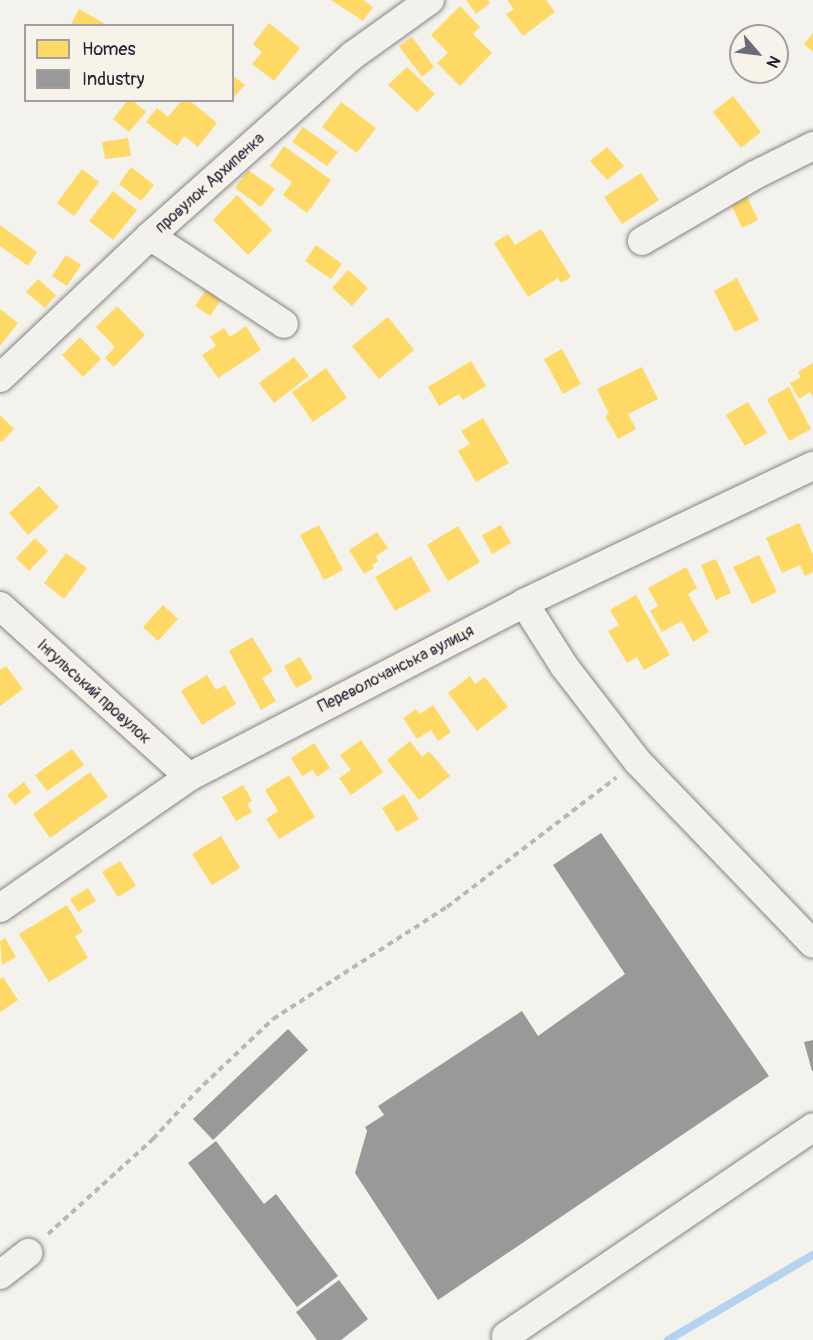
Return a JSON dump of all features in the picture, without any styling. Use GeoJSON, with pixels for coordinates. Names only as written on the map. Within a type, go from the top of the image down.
{"type":"FeatureCollection","features":[{"type":"Feature","properties":{"kind":"street","name":"провулок Архипенка"},"geometry":{"type":"LineString","coordinates":[[0,378],[150,236],[352,56],[430,0]]}},
{"type":"Feature","properties":{"kind":"street"},"geometry":{"type":"LineString","coordinates":[[642,241],[755,174],[813,146]]}},
{"type":"Feature","properties":{"kind":"street"},"geometry":{"type":"LineString","coordinates":[[150,236],[284,324]]}},
{"type":"Feature","properties":{"kind":"street","name":"Переволочанська вулиця"},"geometry":{"type":"LineString","coordinates":[[0,908],[189,777],[524,603],[813,466]]}},
{"type":"Feature","properties":{"kind":"street"},"geometry":{"type":"LineString","coordinates":[[524,603],[564,666],[638,762],[813,944]]}},
{"type":"Feature","properties":{"kind":"street","name":"Інгульський провулок"},"geometry":{"type":"LineString","coordinates":[[0,606],[189,777]]}},
{"type":"Feature","properties":{"kind":"street"},"geometry":{"type":"LineString","coordinates":[[506,1336],[813,1127]]}},
{"type":"Feature","properties":{"kind":"street"},"geometry":{"type":"LineString","coordinates":[[0,1275],[28,1252]]}},
{"type":"Feature","properties":{"kind":"path"},"geometry":{"type":"LineString","coordinates":[[28,1252],[153,1139],[196,1092],[273,1019],[447,907],[638,762]]}},
{"type":"Feature","properties":{"kind":"building: Homes"},"geometry":{"type":"Polygon","coordinates":[[[331,0],[363,0],[373,7],[363,21],[331,0]]]}},
{"type":"Feature","properties":{"kind":"building: Homes"},"geometry":{"type":"Polygon","coordinates":[[[466,0],[488,0],[490,3],[476,14],[466,0]]]}},
{"type":"Feature","properties":{"kind":"building: Homes"},"geometry":{"type":"Polygon","coordinates":[[[507,0],[546,0],[555,12],[523,36],[506,14],[514,9],[507,0]]]}},
{"type":"Feature","properties":{"kind":"building: Homes"},"geometry":{"type":"Polygon","coordinates":[[[460,6],[480,27],[473,34],[492,53],[460,86],[437,63],[448,53],[431,35],[460,6]]]}},
{"type":"Feature","properties":{"kind":"building: Homes"},"geometry":{"type":"Polygon","coordinates":[[[79,9],[105,24],[71,24],[79,9]]]}},
{"type":"Feature","properties":{"kind":"building: Homes"},"geometry":{"type":"Polygon","coordinates":[[[269,23],[300,48],[274,81],[252,64],[262,52],[253,44],[269,23]]]}},
{"type":"Feature","properties":{"kind":"building: Homes"},"geometry":{"type":"Polygon","coordinates":[[[813,33],[813,52],[804,44],[813,33]]]}},
{"type":"Feature","properties":{"kind":"building: Homes"},"geometry":{"type":"Polygon","coordinates":[[[412,37],[434,67],[422,77],[399,46],[412,37]]]}},
{"type":"Feature","properties":{"kind":"building: Homes"},"geometry":{"type":"Polygon","coordinates":[[[407,67],[435,94],[417,112],[388,85],[407,67]]]}},
{"type":"Feature","properties":{"kind":"building: Homes"},"geometry":{"type":"Polygon","coordinates":[[[234,77],[245,85],[234,97],[234,77]]]}},
{"type":"Feature","properties":{"kind":"building: Homes"},"geometry":{"type":"Polygon","coordinates":[[[733,96],[761,132],[741,148],[713,112],[733,96]]]}},
{"type":"Feature","properties":{"kind":"building: Homes"},"geometry":{"type":"Polygon","coordinates":[[[126,102],[134,102],[146,112],[129,132],[113,119],[126,102]]]}},
{"type":"Feature","properties":{"kind":"building: Homes"},"geometry":{"type":"Polygon","coordinates":[[[180,102],[191,102],[217,123],[198,147],[184,136],[177,146],[146,122],[157,108],[168,117],[180,102]]]}},
{"type":"Feature","properties":{"kind":"building: Homes"},"geometry":{"type":"Polygon","coordinates":[[[341,102],[376,128],[357,153],[322,127],[341,102]]]}},
{"type":"Feature","properties":{"kind":"building: Homes"},"geometry":{"type":"Polygon","coordinates":[[[303,127],[338,152],[327,166],[292,142],[303,127]]]}},
{"type":"Feature","properties":{"kind":"building: Homes"},"geometry":{"type":"Polygon","coordinates":[[[128,138],[131,156],[105,159],[102,142],[128,138]]]}},
{"type":"Feature","properties":{"kind":"building: Homes"},"geometry":{"type":"Polygon","coordinates":[[[284,146],[331,180],[307,213],[283,195],[292,182],[270,166],[284,146]]]}},
{"type":"Feature","properties":{"kind":"building: Homes"},"geometry":{"type":"Polygon","coordinates":[[[607,147],[624,166],[607,180],[590,161],[607,147]]]}},
{"type":"Feature","properties":{"kind":"building: Homes"},"geometry":{"type":"Polygon","coordinates":[[[131,167],[154,185],[141,201],[119,184],[131,167]]]}},
{"type":"Feature","properties":{"kind":"building: Homes"},"geometry":{"type":"Polygon","coordinates":[[[82,169],[99,182],[74,216],[57,203],[82,169]]]}},
{"type":"Feature","properties":{"kind":"building: Homes"},"geometry":{"type":"Polygon","coordinates":[[[248,170],[275,189],[261,207],[235,188],[248,170]]]}},
{"type":"Feature","properties":{"kind":"building: Homes"},"geometry":{"type":"Polygon","coordinates":[[[641,173],[659,200],[622,224],[604,197],[641,173]]]}},
{"type":"Feature","properties":{"kind":"building: Homes"},"geometry":{"type":"Polygon","coordinates":[[[113,191],[137,210],[113,240],[89,221],[113,191]]]}},
{"type":"Feature","properties":{"kind":"building: Homes"},"geometry":{"type":"Polygon","coordinates":[[[237,195],[272,230],[248,255],[213,220],[237,195]]]}},
{"type":"Feature","properties":{"kind":"building: Homes"},"geometry":{"type":"Polygon","coordinates":[[[746,195],[758,220],[742,228],[730,202],[746,195]]]}},
{"type":"Feature","properties":{"kind":"building: Homes"},"geometry":{"type":"Polygon","coordinates":[[[0,225],[37,252],[28,266],[0,246],[0,225]]]}},
{"type":"Feature","properties":{"kind":"building: Homes"},"geometry":{"type":"Polygon","coordinates":[[[541,229],[571,277],[561,283],[558,278],[528,297],[494,243],[508,234],[515,245],[541,229]]]}},
{"type":"Feature","properties":{"kind":"building: Homes"},"geometry":{"type":"Polygon","coordinates":[[[316,245],[342,264],[331,279],[305,261],[316,245]]]}},
{"type":"Feature","properties":{"kind":"building: Homes"},"geometry":{"type":"Polygon","coordinates":[[[66,255],[81,265],[67,286],[52,276],[66,255]]]}},
{"type":"Feature","properties":{"kind":"building: Homes"},"geometry":{"type":"Polygon","coordinates":[[[348,270],[368,288],[352,306],[332,288],[348,270]]]}},
{"type":"Feature","properties":{"kind":"building: Homes"},"geometry":{"type":"Polygon","coordinates":[[[737,278],[759,320],[735,332],[714,291],[737,278]]]}},
{"type":"Feature","properties":{"kind":"building: Homes"},"geometry":{"type":"Polygon","coordinates":[[[38,279],[56,295],[45,308],[26,292],[38,279]]]}},
{"type":"Feature","properties":{"kind":"building: Homes"},"geometry":{"type":"Polygon","coordinates":[[[209,285],[224,295],[210,316],[195,306],[209,285]]]}},
{"type":"Feature","properties":{"kind":"building: Homes"},"geometry":{"type":"Polygon","coordinates":[[[117,306],[145,335],[114,367],[105,358],[115,347],[96,327],[117,306]]]}},
{"type":"Feature","properties":{"kind":"building: Homes"},"geometry":{"type":"Polygon","coordinates":[[[0,309],[18,323],[0,346],[0,309]]]}},
{"type":"Feature","properties":{"kind":"building: Homes"},"geometry":{"type":"Polygon","coordinates":[[[388,317],[414,350],[379,379],[352,346],[388,317]]]}},
{"type":"Feature","properties":{"kind":"building: Homes"},"geometry":{"type":"Polygon","coordinates":[[[246,326],[261,350],[218,378],[202,355],[216,346],[210,337],[224,328],[230,337],[246,326]]]}},
{"type":"Feature","properties":{"kind":"building: Homes"},"geometry":{"type":"Polygon","coordinates":[[[80,337],[101,359],[83,377],[62,355],[80,337]]]}},
{"type":"Feature","properties":{"kind":"building: Homes"},"geometry":{"type":"Polygon","coordinates":[[[562,349],[581,384],[563,394],[544,359],[562,349]]]}},
{"type":"Feature","properties":{"kind":"building: Homes"},"geometry":{"type":"Polygon","coordinates":[[[294,357],[309,376],[274,403],[259,383],[294,357]]]}},
{"type":"Feature","properties":{"kind":"building: Homes"},"geometry":{"type":"Polygon","coordinates":[[[471,361],[486,386],[463,400],[459,394],[439,406],[428,387],[471,361]]]}},
{"type":"Feature","properties":{"kind":"building: Homes"},"geometry":{"type":"Polygon","coordinates":[[[813,363],[813,397],[810,392],[799,399],[790,383],[801,377],[798,372],[813,363]]]}},
{"type":"Feature","properties":{"kind":"building: Homes"},"geometry":{"type":"Polygon","coordinates":[[[642,367],[658,399],[628,414],[636,429],[618,439],[605,416],[609,414],[597,389],[642,367]]]}},
{"type":"Feature","properties":{"kind":"building: Homes"},"geometry":{"type":"Polygon","coordinates":[[[326,368],[347,398],[313,422],[292,392],[326,368]]]}},
{"type":"Feature","properties":{"kind":"building: Homes"},"geometry":{"type":"Polygon","coordinates":[[[789,387],[811,429],[789,441],[767,399],[789,387]]]}},
{"type":"Feature","properties":{"kind":"building: Homes"},"geometry":{"type":"Polygon","coordinates":[[[748,402],[767,433],[745,446],[726,415],[748,402]]]}},
{"type":"Feature","properties":{"kind":"building: Homes"},"geometry":{"type":"Polygon","coordinates":[[[0,415],[14,429],[2,442],[0,441],[0,415]]]}},
{"type":"Feature","properties":{"kind":"building: Homes"},"geometry":{"type":"Polygon","coordinates":[[[483,418],[509,463],[476,482],[458,451],[470,444],[461,431],[483,418]]]}},
{"type":"Feature","properties":{"kind":"building: Homes"},"geometry":{"type":"Polygon","coordinates":[[[39,486],[59,507],[28,535],[9,513],[39,486]]]}},
{"type":"Feature","properties":{"kind":"building: Homes"},"geometry":{"type":"Polygon","coordinates":[[[799,523],[813,555],[813,572],[805,576],[800,565],[782,573],[766,538],[799,523]]]}},
{"type":"Feature","properties":{"kind":"building: Homes"},"geometry":{"type":"Polygon","coordinates":[[[319,525],[343,570],[324,580],[300,535],[319,525]]]}},
{"type":"Feature","properties":{"kind":"building: Homes"},"geometry":{"type":"Polygon","coordinates":[[[501,525],[511,543],[492,554],[482,535],[501,525]]]}},
{"type":"Feature","properties":{"kind":"building: Homes"},"geometry":{"type":"Polygon","coordinates":[[[458,526],[480,562],[448,581],[427,545],[458,526]]]}},
{"type":"Feature","properties":{"kind":"building: Homes"},"geometry":{"type":"Polygon","coordinates":[[[377,532],[388,548],[376,556],[378,561],[372,565],[374,568],[364,574],[349,550],[377,532]]]}},
{"type":"Feature","properties":{"kind":"building: Homes"},"geometry":{"type":"Polygon","coordinates":[[[35,538],[48,551],[29,571],[16,558],[35,538]]]}},
{"type":"Feature","properties":{"kind":"building: Homes"},"geometry":{"type":"Polygon","coordinates":[[[66,553],[87,568],[64,599],[44,583],[66,553]]]}},
{"type":"Feature","properties":{"kind":"building: Homes"},"geometry":{"type":"Polygon","coordinates":[[[759,555],[777,592],[752,604],[733,567],[759,555]]]}},
{"type":"Feature","properties":{"kind":"building: Homes"},"geometry":{"type":"Polygon","coordinates":[[[411,556],[431,591],[395,611],[375,577],[411,556]]]}},
{"type":"Feature","properties":{"kind":"building: Homes"},"geometry":{"type":"Polygon","coordinates":[[[716,559],[731,593],[716,600],[701,565],[716,559]]]}},
{"type":"Feature","properties":{"kind":"building: Homes"},"geometry":{"type":"Polygon","coordinates":[[[686,567],[697,588],[688,594],[709,632],[693,642],[682,621],[662,632],[650,611],[658,606],[648,588],[686,567]]]}},
{"type":"Feature","properties":{"kind":"building: Homes"},"geometry":{"type":"Polygon","coordinates":[[[636,595],[670,655],[644,670],[637,657],[627,663],[608,631],[619,625],[610,610],[636,595]]]}},
{"type":"Feature","properties":{"kind":"building: Homes"},"geometry":{"type":"Polygon","coordinates":[[[163,605],[178,619],[158,641],[143,627],[163,605]]]}},
{"type":"Feature","properties":{"kind":"building: Homes"},"geometry":{"type":"Polygon","coordinates":[[[252,637],[273,671],[262,678],[276,701],[261,710],[229,651],[252,637]]]}},
{"type":"Feature","properties":{"kind":"building: Homes"},"geometry":{"type":"Polygon","coordinates":[[[300,657],[313,679],[296,688],[284,666],[300,657]]]}},
{"type":"Feature","properties":{"kind":"building: Homes"},"geometry":{"type":"Polygon","coordinates":[[[6,666],[23,689],[0,706],[0,670],[6,666]]]}},
{"type":"Feature","properties":{"kind":"building: Homes"},"geometry":{"type":"Polygon","coordinates":[[[207,675],[216,690],[225,685],[236,704],[202,725],[181,691],[207,675]]]}},
{"type":"Feature","properties":{"kind":"building: Homes"},"geometry":{"type":"Polygon","coordinates":[[[470,676],[475,684],[485,677],[508,707],[477,731],[448,693],[470,676]]]}},
{"type":"Feature","properties":{"kind":"building: Homes"},"geometry":{"type":"Polygon","coordinates":[[[433,705],[451,732],[438,741],[431,730],[417,739],[403,718],[416,709],[420,714],[433,705]]]}},
{"type":"Feature","properties":{"kind":"building: Homes"},"geometry":{"type":"Polygon","coordinates":[[[361,740],[383,772],[351,795],[339,778],[351,770],[340,755],[361,740]]]}},
{"type":"Feature","properties":{"kind":"building: Homes"},"geometry":{"type":"Polygon","coordinates":[[[410,741],[422,757],[429,751],[450,776],[419,800],[387,760],[410,741]]]}},
{"type":"Feature","properties":{"kind":"building: Homes"},"geometry":{"type":"Polygon","coordinates":[[[314,743],[330,768],[317,777],[313,770],[302,776],[291,758],[314,743]]]}},
{"type":"Feature","properties":{"kind":"building: Homes"},"geometry":{"type":"Polygon","coordinates":[[[72,749],[84,765],[47,791],[35,775],[72,749]]]}},
{"type":"Feature","properties":{"kind":"building: Homes"},"geometry":{"type":"Polygon","coordinates":[[[90,772],[108,797],[50,838],[33,814],[90,772]]]}},
{"type":"Feature","properties":{"kind":"building: Homes"},"geometry":{"type":"Polygon","coordinates":[[[289,775],[315,817],[279,839],[266,819],[278,811],[265,790],[289,775]]]}},
{"type":"Feature","properties":{"kind":"building: Homes"},"geometry":{"type":"Polygon","coordinates":[[[24,782],[31,792],[15,805],[7,795],[24,782]]]}},
{"type":"Feature","properties":{"kind":"building: Homes"},"geometry":{"type":"Polygon","coordinates":[[[243,785],[252,801],[247,804],[252,812],[236,821],[222,797],[243,785]]]}},
{"type":"Feature","properties":{"kind":"building: Homes"},"geometry":{"type":"Polygon","coordinates":[[[404,794],[419,819],[397,832],[382,808],[404,794]]]}},
{"type":"Feature","properties":{"kind":"building: Homes"},"geometry":{"type":"Polygon","coordinates":[[[221,836],[240,868],[212,885],[192,854],[221,836]]]}},
{"type":"Feature","properties":{"kind":"building: Homes"},"geometry":{"type":"Polygon","coordinates":[[[120,861],[136,886],[118,897],[102,872],[120,861]]]}},
{"type":"Feature","properties":{"kind":"building: Homes"},"geometry":{"type":"Polygon","coordinates":[[[88,888],[96,901],[78,912],[70,899],[88,888]]]}},
{"type":"Feature","properties":{"kind":"building: Homes"},"geometry":{"type":"Polygon","coordinates":[[[67,905],[83,932],[75,936],[88,958],[49,982],[19,934],[67,905]]]}},
{"type":"Feature","properties":{"kind":"building: Homes"},"geometry":{"type":"Polygon","coordinates":[[[5,938],[16,957],[2,965],[0,941],[5,938]]]}},
{"type":"Feature","properties":{"kind":"building: Homes"},"geometry":{"type":"Polygon","coordinates":[[[3,977],[18,1000],[0,1012],[0,979],[3,977]]]}},
{"type":"Feature","properties":{"kind":"building: Industry"},"geometry":{"type":"Polygon","coordinates":[[[601,833],[769,1076],[438,1300],[355,1173],[367,1131],[365,1127],[384,1115],[378,1106],[522,1011],[538,1036],[625,974],[553,865],[601,833]]]}},
{"type":"Feature","properties":{"kind":"building: Industry"},"geometry":{"type":"Polygon","coordinates":[[[288,1029],[308,1050],[213,1140],[193,1119],[288,1029]]]}},
{"type":"Feature","properties":{"kind":"building: Industry"},"geometry":{"type":"Polygon","coordinates":[[[813,1040],[813,1071],[812,1071],[804,1042],[813,1040]]]}},
{"type":"Feature","properties":{"kind":"building: Industry"},"geometry":{"type":"Polygon","coordinates":[[[216,1141],[264,1204],[276,1194],[338,1276],[297,1307],[188,1163],[216,1141]]]}},
{"type":"Feature","properties":{"kind":"building: Industry"},"geometry":{"type":"Polygon","coordinates":[[[339,1280],[368,1319],[341,1340],[317,1340],[296,1312],[339,1280]]]}},
{"type":"Feature","properties":{"kind":"waterway"},"geometry":{"type":"LineString","coordinates":[[668,1340],[813,1255]]}}]}
